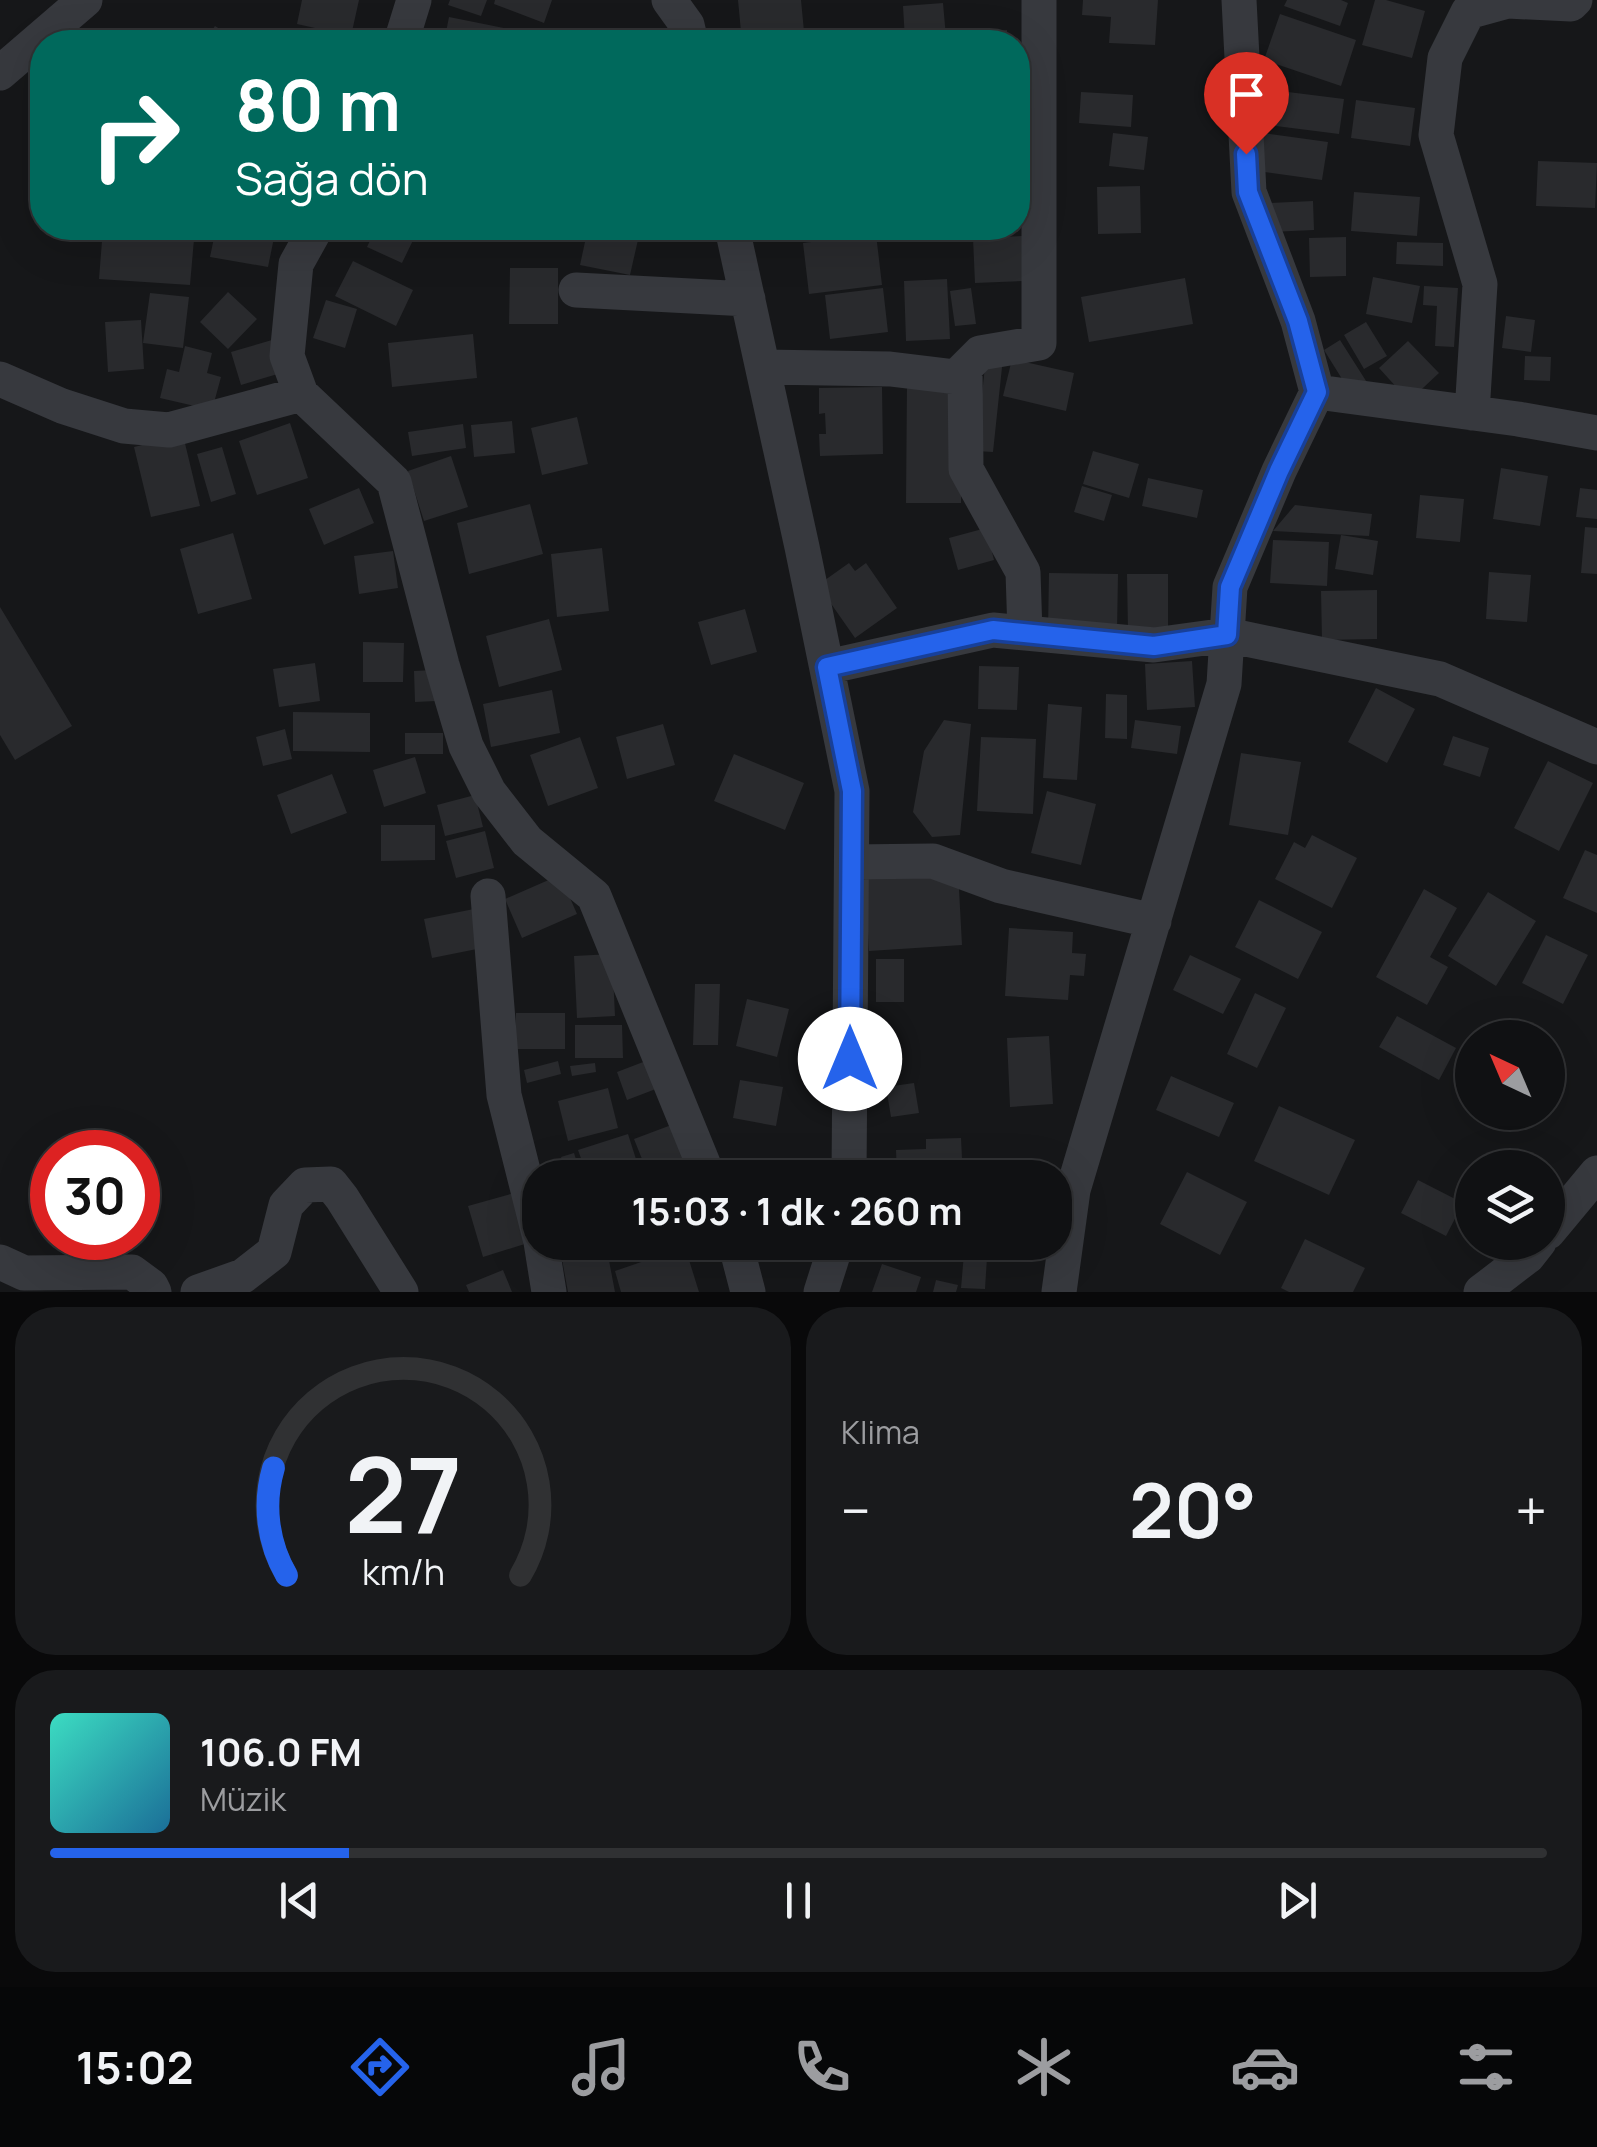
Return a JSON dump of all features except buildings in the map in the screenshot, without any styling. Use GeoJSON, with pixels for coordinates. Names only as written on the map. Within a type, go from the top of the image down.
{"type":"FeatureCollection","features":[{"type":"Feature","properties":{"kind":"street"},"geometry":{"type":"LineString","coordinates":[[50,30],[85,0]]}},
{"type":"Feature","properties":{"kind":"street"},"geometry":{"type":"LineString","coordinates":[[405,30],[414,0]]}},
{"type":"Feature","properties":{"kind":"street"},"geometry":{"type":"LineString","coordinates":[[1030,122],[1039,0]]}},
{"type":"Feature","properties":{"kind":"street"},"geometry":{"type":"LineString","coordinates":[[1059,1292],[1072,1190],[1224,684],[1230,587],[1317,392],[1298,321],[1248,192],[1239,0]]}},
{"type":"Feature","properties":{"kind":"street"},"geometry":{"type":"LineString","coordinates":[[673,1],[688,30]]}},
{"type":"Feature","properties":{"kind":"street"},"geometry":{"type":"LineString","coordinates":[[1472,413],[1480,284],[1436,134],[1445,58],[1468,12],[1508,1],[1581,6]]}},
{"type":"Feature","properties":{"kind":"street"},"geometry":{"type":"LineString","coordinates":[[0,73],[30,47]]}},
{"type":"Feature","properties":{"kind":"street"},"geometry":{"type":"LineString","coordinates":[[763,367],[890,369],[956,377],[980,353],[1039,343],[1030,184]]}},
{"type":"Feature","properties":{"kind":"street"},"geometry":{"type":"LineString","coordinates":[[309,240],[296,264],[287,356],[301,394],[394,482],[466,746],[489,792],[528,842],[594,896],[702,1160]]}},
{"type":"Feature","properties":{"kind":"street"},"geometry":{"type":"LineString","coordinates":[[735,240],[852,791],[849,1160]]}},
{"type":"Feature","properties":{"kind":"street"},"geometry":{"type":"LineString","coordinates":[[576,290],[748,299]]}},
{"type":"Feature","properties":{"kind":"street"},"geometry":{"type":"LineString","coordinates":[[964,369],[966,469],[1024,572],[1025,633]]}},
{"type":"Feature","properties":{"kind":"street"},"geometry":{"type":"LineString","coordinates":[[0,379],[62,406],[124,426],[169,430],[301,394]]}},
{"type":"Feature","properties":{"kind":"street"},"geometry":{"type":"LineString","coordinates":[[1317,392],[1597,433]]}},
{"type":"Feature","properties":{"kind":"street"},"geometry":{"type":"LineString","coordinates":[[827,667],[993,630],[1154,646],[1227,635],[1440,679],[1597,747]]}},
{"type":"Feature","properties":{"kind":"street"},"geometry":{"type":"LineString","coordinates":[[852,862],[933,861],[1000,886],[1154,921]]}},
{"type":"Feature","properties":{"kind":"street"},"geometry":{"type":"LineString","coordinates":[[488,896],[504,1095],[522,1166]]}},
{"type":"Feature","properties":{"kind":"street"},"geometry":{"type":"LineString","coordinates":[[1565,1212],[1597,1173]]}},
{"type":"Feature","properties":{"kind":"street"},"geometry":{"type":"LineString","coordinates":[[198,1292],[243,1276],[274,1252],[286,1204],[305,1184],[331,1184],[401,1292]]}},
{"type":"Feature","properties":{"kind":"street"},"geometry":{"type":"LineString","coordinates":[[544,1260],[549,1292]]}},
{"type":"Feature","properties":{"kind":"street"},"geometry":{"type":"LineString","coordinates":[[740,1260],[748,1292]]}},
{"type":"Feature","properties":{"kind":"street"},"geometry":{"type":"LineString","coordinates":[[829,1289],[834,1260]]}},
{"type":"Feature","properties":{"kind":"street"},"geometry":{"type":"LineString","coordinates":[[1481,1292],[1523,1260]]}},
{"type":"Feature","properties":{"kind":"street"},"geometry":{"type":"LineString","coordinates":[[0,1262],[24,1272],[132,1272],[154,1292]]}},
{"type":"Feature","properties":{"kind":"route"},"geometry":{"type":"LineString","coordinates":[[850,1059],[852,791],[827,667],[993,630],[1154,646],[1227,635],[1230,587],[1317,392],[1298,321],[1248,192],[1246,154]]}}]}
